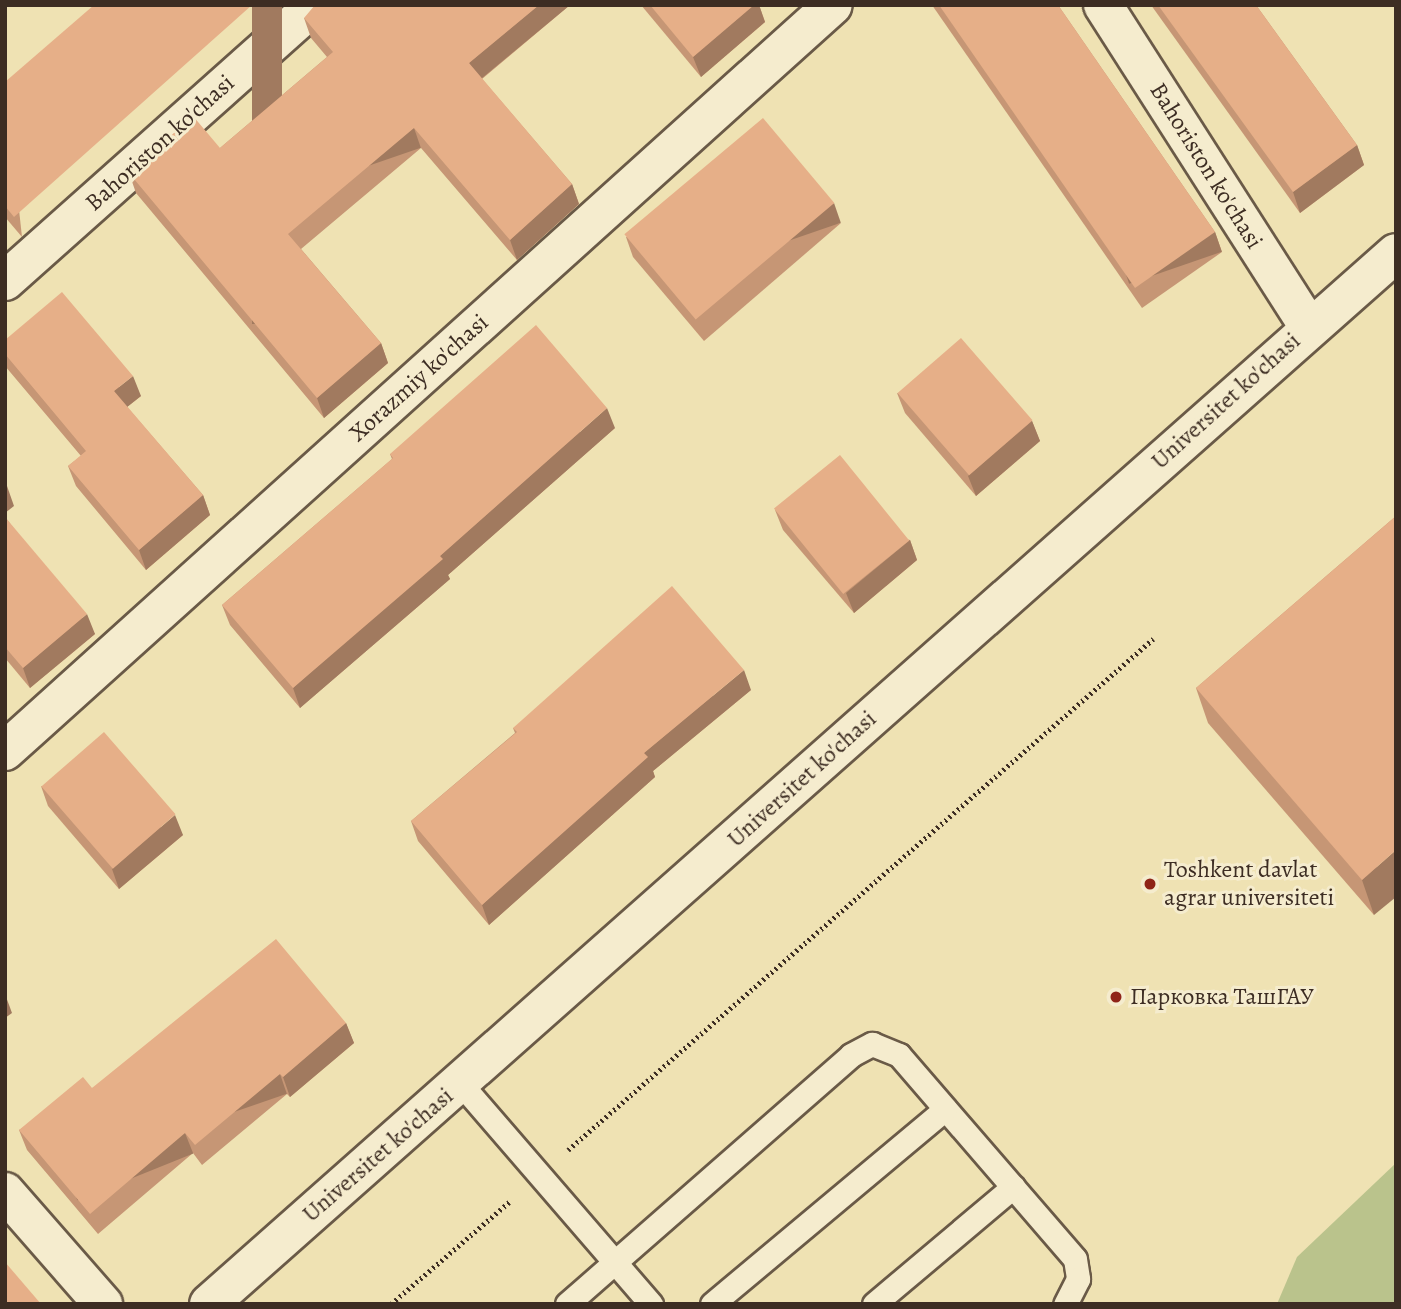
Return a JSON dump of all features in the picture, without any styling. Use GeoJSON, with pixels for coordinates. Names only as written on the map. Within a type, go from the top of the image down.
{"type":"FeatureCollection","features":[{"type":"Feature","properties":{"kind":"street","name":"Bahoriston ko'chasi"},"geometry":{"type":"LineString","coordinates":[[5,281],[314,5]]}},
{"type":"Feature","properties":{"kind":"street","name":"Xorazmiy ko'chasi"},"geometry":{"type":"LineString","coordinates":[[5,751],[833,5]]}},
{"type":"Feature","properties":{"kind":"street","name":"Bahoriston ko'chasi"},"geometry":{"type":"LineString","coordinates":[[1104,5],[1309,327]]}},
{"type":"Feature","properties":{"kind":"street","name":"Universitet ko'chasi"},"geometry":{"type":"LineString","coordinates":[[209,1304],[461,1084],[1309,327],[1396,253]]}},
{"type":"Feature","properties":{"kind":"street"},"geometry":{"type":"LineString","coordinates":[[5,1192],[103,1304]]}},
{"type":"Feature","properties":{"kind":"lane"},"geometry":{"type":"LineString","coordinates":[[567,1304],[851,1055],[872,1044],[899,1055],[1075,1259],[1077,1279],[1065,1304]]}},
{"type":"Feature","properties":{"kind":"lane"},"geometry":{"type":"LineString","coordinates":[[461,1084],[651,1304]]}},
{"type":"Feature","properties":{"kind":"lane"},"geometry":{"type":"LineString","coordinates":[[712,1304],[945,1109]]}},
{"type":"Feature","properties":{"kind":"lane"},"geometry":{"type":"LineString","coordinates":[[874,1304],[1013,1188]]}},
{"type":"Feature","properties":{"kind":"path"},"geometry":{"type":"LineString","coordinates":[[391,1304],[1153,639]]}},
{"type":"Feature","properties":{"kind":"green space"},"geometry":{"type":"Polygon","coordinates":[[[1396,1163],[1396,1304],[1277,1304],[1297,1257],[1396,1163]]]}},
{"type":"Feature","properties":{"kind":"building"},"geometry":{"type":"Polygon","coordinates":[[[94,5],[252,5],[14,217],[5,206],[5,82],[94,5]]]}},
{"type":"Feature","properties":{"kind":"building"},"geometry":{"type":"Polygon","coordinates":[[[315,5],[539,5],[469,63],[572,184],[510,240],[414,128],[288,234],[381,343],[317,398],[129,173],[193,116],[220,148],[333,52],[304,18],[315,5]]]}},
{"type":"Feature","properties":{"kind":"building"},"geometry":{"type":"Polygon","coordinates":[[[650,5],[754,5],[693,57],[650,5]]]}},
{"type":"Feature","properties":{"kind":"building"},"geometry":{"type":"Polygon","coordinates":[[[939,5],[1058,5],[1215,232],[1135,288],[939,5]]]}},
{"type":"Feature","properties":{"kind":"building"},"geometry":{"type":"Polygon","coordinates":[[[1158,5],[1256,5],[1357,145],[1293,192],[1158,5]]]}},
{"type":"Feature","properties":{"kind":"building"},"geometry":{"type":"Polygon","coordinates":[[[763,118],[834,203],[696,319],[624,234],[763,118]]]}},
{"type":"Feature","properties":{"kind":"building"},"geometry":{"type":"Polygon","coordinates":[[[62,292],[133,376],[114,391],[203,495],[139,550],[68,466],[86,451],[5,354],[5,340],[62,292]]]}},
{"type":"Feature","properties":{"kind":"building"},"geometry":{"type":"Polygon","coordinates":[[[536,325],[607,408],[440,556],[443,559],[293,688],[222,605],[393,458],[390,454],[536,325]]]}},
{"type":"Feature","properties":{"kind":"building"},"geometry":{"type":"Polygon","coordinates":[[[961,338],[1033,420],[969,475],[898,393],[961,338]]]}},
{"type":"Feature","properties":{"kind":"building"},"geometry":{"type":"Polygon","coordinates":[[[840,455],[909,540],[843,594],[774,508],[840,455]]]}},
{"type":"Feature","properties":{"kind":"building"},"geometry":{"type":"Polygon","coordinates":[[[1396,516],[1396,850],[1362,880],[1196,688],[1396,516]]]}},
{"type":"Feature","properties":{"kind":"building"},"geometry":{"type":"Polygon","coordinates":[[[5,517],[87,614],[23,668],[5,647],[5,517]]]}},
{"type":"Feature","properties":{"kind":"building"},"geometry":{"type":"Polygon","coordinates":[[[672,586],[744,670],[644,753],[648,757],[482,905],[411,821],[517,732],[513,728],[672,586]]]}},
{"type":"Feature","properties":{"kind":"building"},"geometry":{"type":"Polygon","coordinates":[[[104,732],[176,814],[113,869],[41,786],[104,732]]]}},
{"type":"Feature","properties":{"kind":"building"},"geometry":{"type":"Polygon","coordinates":[[[276,939],[346,1023],[283,1077],[280,1074],[195,1145],[185,1133],[90,1214],[19,1130],[83,1077],[92,1088],[276,939]]]}},
{"type":"Feature","properties":{"kind":"building"},"geometry":{"type":"Polygon","coordinates":[[[5,1262],[41,1304],[5,1304],[5,1262]]]}},
{"type":"Feature","properties":{"kind":"place","name":"Toshkent davlat agrar universiteti"},"geometry":{"type":"Point","coordinates":[1150,884]}},
{"type":"Feature","properties":{"kind":"place","name":"Парковка ТашГАУ"},"geometry":{"type":"Point","coordinates":[1116,997]}}]}
